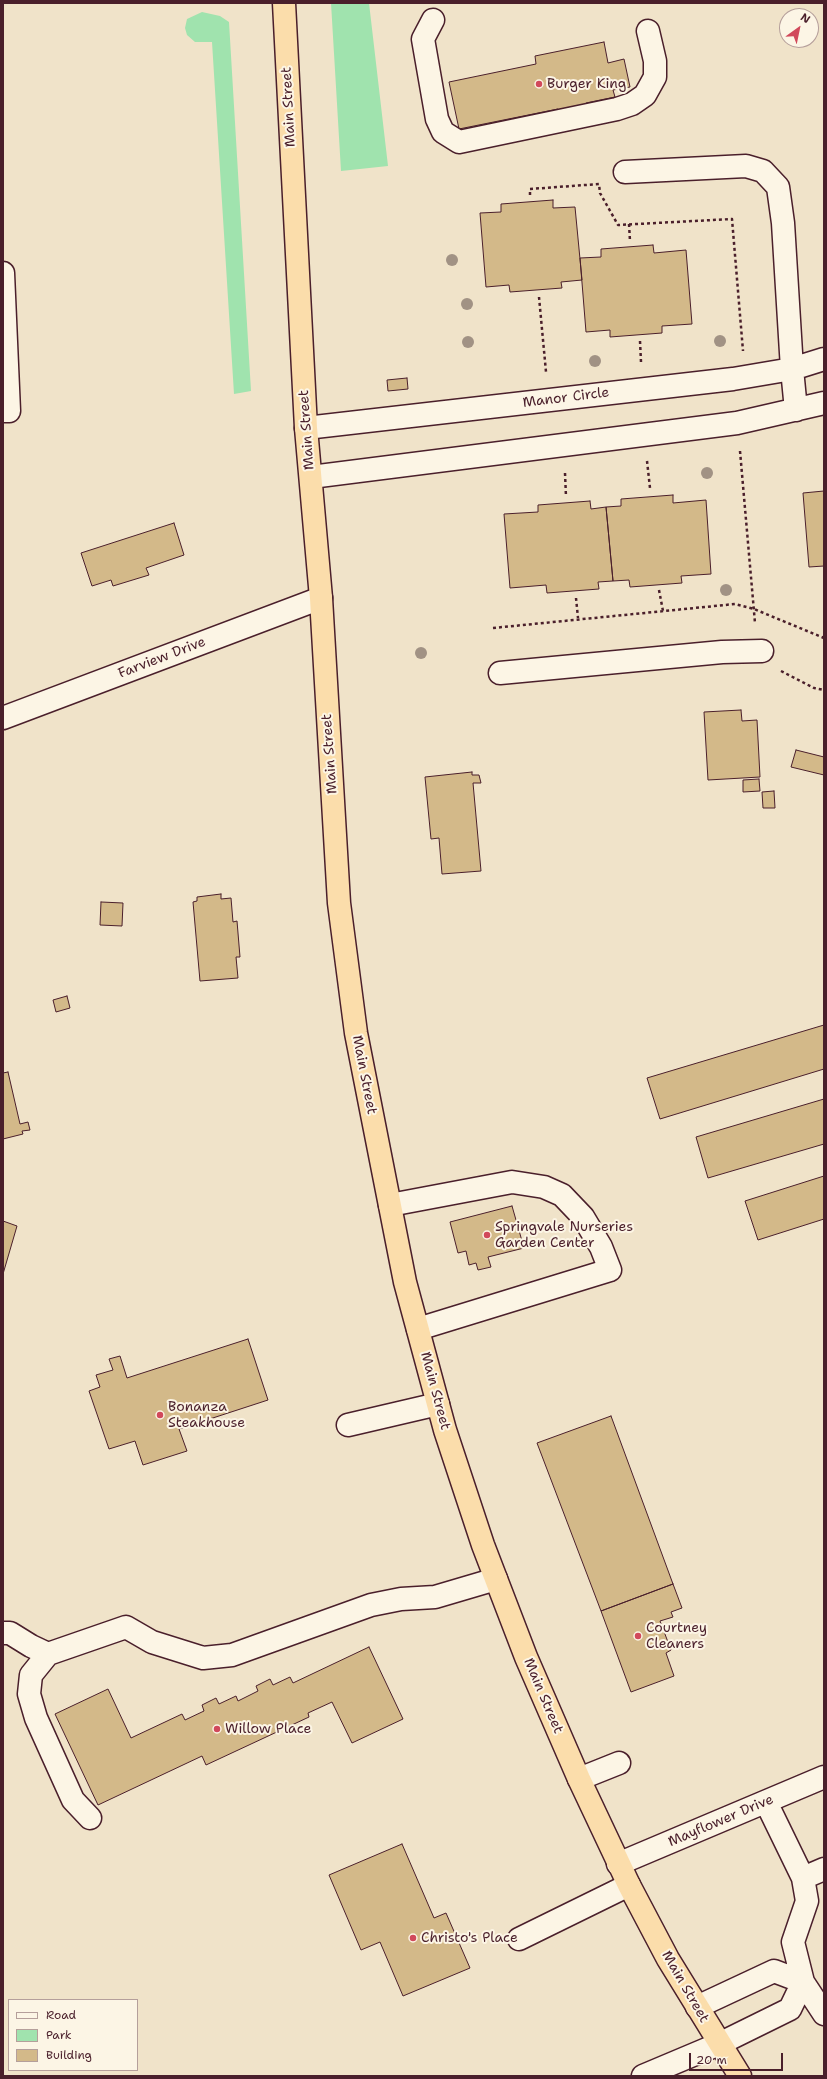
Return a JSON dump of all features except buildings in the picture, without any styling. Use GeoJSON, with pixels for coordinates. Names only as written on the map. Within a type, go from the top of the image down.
{"type":"FeatureCollection","features":[{"type":"Feature","properties":{"kind":"highway","name":"Main Street"},"geometry":{"type":"LineString","coordinates":[[284,3],[306,428],[320,598],[340,903],[356,1033],[405,1282],[438,1404],[483,1545],[526,1657],[618,1864],[697,2007],[740,2076]]}},
{"type":"Feature","properties":{"kind":"street"},"geometry":{"type":"LineString","coordinates":[[434,20],[423,39],[437,119],[443,132],[459,142],[617,109],[632,104],[645,95],[655,77],[655,60],[648,31]]}},
{"type":"Feature","properties":{"kind":"street"},"geometry":{"type":"LineString","coordinates":[[625,172],[746,166],[762,171],[778,187],[783,223],[796,410]]}},
{"type":"Feature","properties":{"kind":"street"},"geometry":{"type":"LineString","coordinates":[[3,273],[9,411],[3,411]]}},
{"type":"Feature","properties":{"kind":"street","name":"Manor Circle"},"geometry":{"type":"LineString","coordinates":[[306,428],[733,378],[792,369],[824,358]]}},
{"type":"Feature","properties":{"kind":"street"},"geometry":{"type":"LineString","coordinates":[[311,477],[737,423],[824,403]]}},
{"type":"Feature","properties":{"kind":"street","name":"Farview Drive"},"geometry":{"type":"LineString","coordinates":[[3,718],[320,598]]}},
{"type":"Feature","properties":{"kind":"street"},"geometry":{"type":"LineString","coordinates":[[500,674],[722,652],[762,651]]}},
{"type":"Feature","properties":{"kind":"street"},"geometry":{"type":"LineString","coordinates":[[390,1205],[512,1182],[544,1187],[562,1195],[583,1218],[601,1247],[610,1270],[418,1329]]}},
{"type":"Feature","properties":{"kind":"street"},"geometry":{"type":"LineString","coordinates":[[348,1425],[438,1404]]}},
{"type":"Feature","properties":{"kind":"street"},"geometry":{"type":"LineString","coordinates":[[90,1818],[73,1800],[36,1718],[29,1694],[31,1675],[48,1654],[126,1627],[152,1642],[203,1658],[232,1655],[371,1605],[401,1599],[435,1597],[496,1579]]}},
{"type":"Feature","properties":{"kind":"street"},"geometry":{"type":"LineString","coordinates":[[3,1632],[10,1633],[31,1646],[48,1654]]}},
{"type":"Feature","properties":{"kind":"street"},"geometry":{"type":"LineString","coordinates":[[580,1779],[619,1763]]}},
{"type":"Feature","properties":{"kind":"street","name":"Mayflower Drive"},"geometry":{"type":"LineString","coordinates":[[618,1864],[824,1777]]}},
{"type":"Feature","properties":{"kind":"street"},"geometry":{"type":"LineString","coordinates":[[766,1802],[803,1878],[807,1901],[793,1942],[802,1982],[824,2014]]}},
{"type":"Feature","properties":{"kind":"street"},"geometry":{"type":"LineString","coordinates":[[803,1878],[824,1869]]}},
{"type":"Feature","properties":{"kind":"street"},"geometry":{"type":"LineString","coordinates":[[519,1939],[629,1885]]}},
{"type":"Feature","properties":{"kind":"street"},"geometry":{"type":"LineString","coordinates":[[697,2007],[774,1972],[802,1982]]}},
{"type":"Feature","properties":{"kind":"street"},"geometry":{"type":"LineString","coordinates":[[643,2076],[719,2044],[790,2009],[802,1982]]}},
{"type":"Feature","properties":{"kind":"path"},"geometry":{"type":"LineString","coordinates":[[530,194],[530,189],[599,184],[600,193],[618,225],[732,219],[743,357]]}},
{"type":"Feature","properties":{"kind":"path"},"geometry":{"type":"LineString","coordinates":[[629,224],[630,241]]}},
{"type":"Feature","properties":{"kind":"path"},"geometry":{"type":"LineString","coordinates":[[539,297],[546,378]]}},
{"type":"Feature","properties":{"kind":"path"},"geometry":{"type":"LineString","coordinates":[[640,341],[641,368]]}},
{"type":"Feature","properties":{"kind":"path"},"geometry":{"type":"LineString","coordinates":[[737,423],[757,638],[762,651],[771,664],[785,674],[824,690]]}},
{"type":"Feature","properties":{"kind":"path"},"geometry":{"type":"LineString","coordinates":[[647,454],[650,488]]}},
{"type":"Feature","properties":{"kind":"path"},"geometry":{"type":"LineString","coordinates":[[565,470],[566,497]]}},
{"type":"Feature","properties":{"kind":"path"},"geometry":{"type":"LineString","coordinates":[[660,590],[663,611]]}},
{"type":"Feature","properties":{"kind":"path"},"geometry":{"type":"LineString","coordinates":[[576,598],[578,618]]}},
{"type":"Feature","properties":{"kind":"path"},"geometry":{"type":"LineString","coordinates":[[493,628],[578,618],[735,604],[754,609],[824,638]]}},
{"type":"Feature","properties":{"kind":"green space"},"geometry":{"type":"Polygon","coordinates":[[[331,3],[369,3],[388,166],[341,171],[331,3]]]}},
{"type":"Feature","properties":{"kind":"green space"},"geometry":{"type":"Polygon","coordinates":[[[202,12],[220,16],[229,22],[251,391],[234,394],[212,42],[195,42],[187,35],[185,28],[187,19],[202,12]]]}},
{"type":"Feature","properties":{"kind":"place","name":"Burger King"},"geometry":{"type":"Point","coordinates":[539,84]}},
{"type":"Feature","properties":{"kind":"place","name":"Springvale Nurseries Garden Center"},"geometry":{"type":"Point","coordinates":[487,1235]}},
{"type":"Feature","properties":{"kind":"place","name":"Bonanza Steakhouse"},"geometry":{"type":"Point","coordinates":[160,1415]}},
{"type":"Feature","properties":{"kind":"place","name":"Courtney Cleaners"},"geometry":{"type":"Point","coordinates":[638,1636]}},
{"type":"Feature","properties":{"kind":"place","name":"Willow Place"},"geometry":{"type":"Point","coordinates":[217,1729]}},
{"type":"Feature","properties":{"kind":"place","name":"Christo's Place"},"geometry":{"type":"Point","coordinates":[413,1938]}}]}
